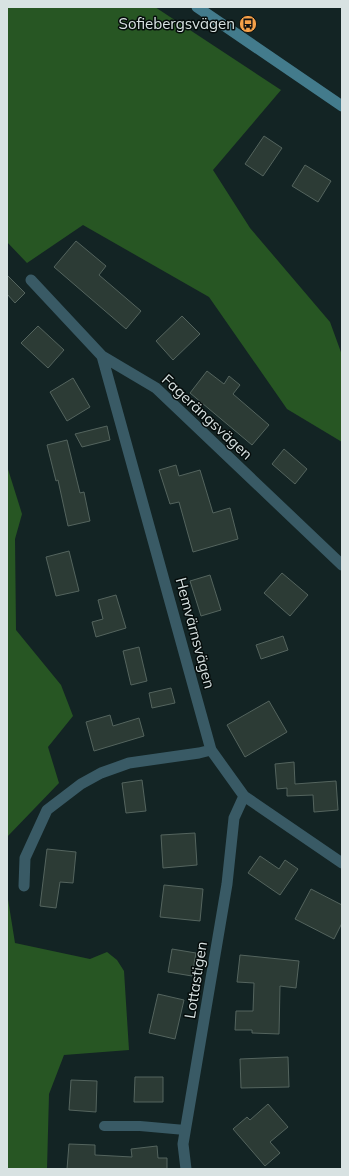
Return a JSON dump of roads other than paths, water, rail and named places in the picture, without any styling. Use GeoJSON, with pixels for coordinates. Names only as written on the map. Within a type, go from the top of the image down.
{"type":"FeatureCollection","features":[{"type":"Feature","properties":{"kind":"main road"},"geometry":{"type":"LineString","coordinates":[[197,7],[342,106]]}},
{"type":"Feature","properties":{"kind":"street","name":"Fagerängsvägen"},"geometry":{"type":"LineString","coordinates":[[31,280],[102,356],[156,388],[342,564]]}},
{"type":"Feature","properties":{"kind":"street","name":"Hemvärnsvägen"},"geometry":{"type":"LineString","coordinates":[[102,356],[211,750],[244,796],[342,863]]}},
{"type":"Feature","properties":{"kind":"street"},"geometry":{"type":"LineString","coordinates":[[24,886],[25,858],[47,810],[81,784],[101,773],[129,763],[211,750]]}},
{"type":"Feature","properties":{"kind":"street","name":"Lottastigen"},"geometry":{"type":"LineString","coordinates":[[186,1169],[183,1144],[185,1130],[227,884],[234,818],[244,796]]}},
{"type":"Feature","properties":{"kind":"lane"},"geometry":{"type":"LineString","coordinates":[[104,1126],[140,1126],[185,1130]]}},
{"type":"Feature","properties":{"kind":"place","name":"Sofiebergsvägen"},"geometry":{"type":"Point","coordinates":[248,24]}}]}
